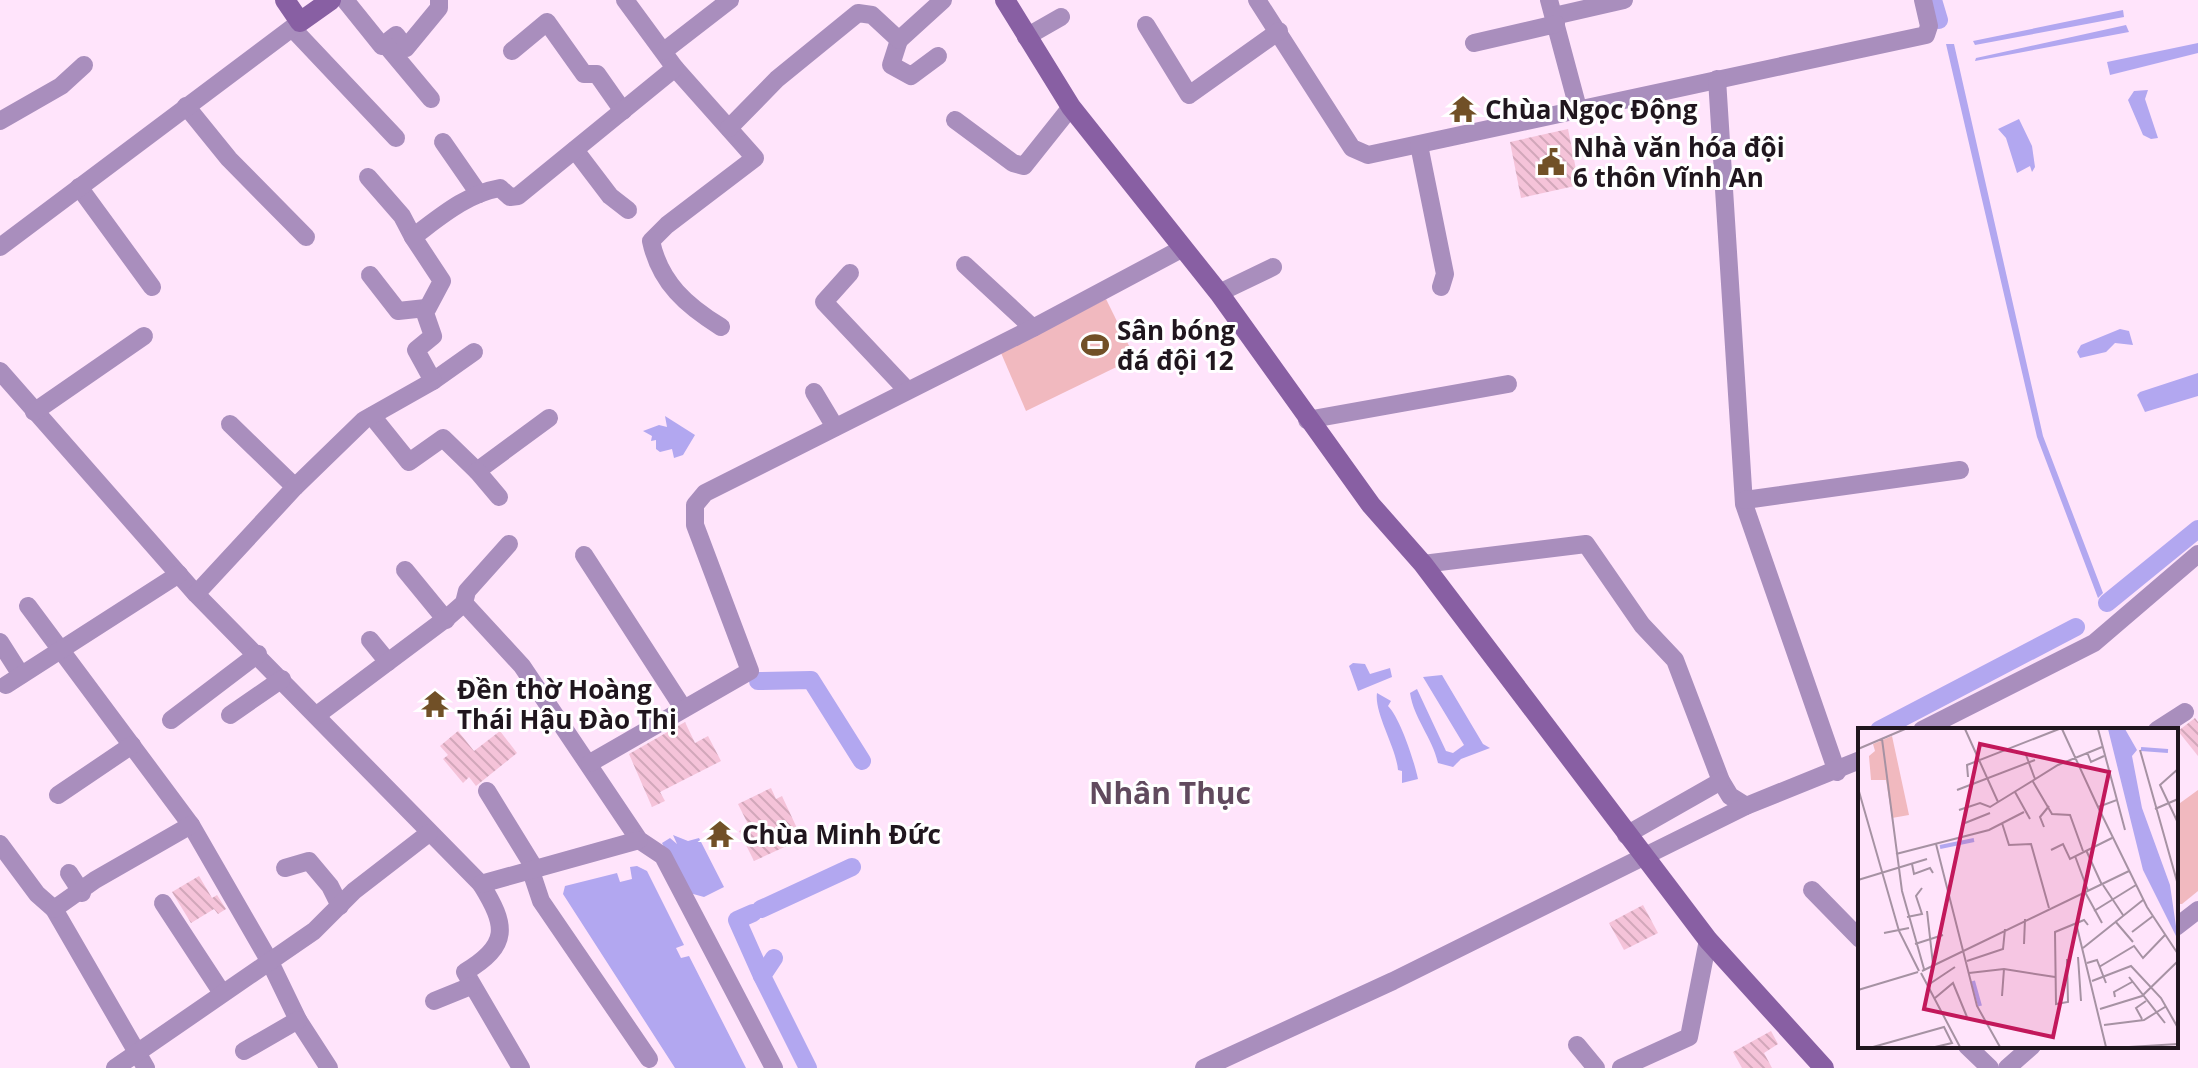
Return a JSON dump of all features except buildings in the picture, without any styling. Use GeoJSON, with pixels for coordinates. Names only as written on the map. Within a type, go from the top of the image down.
{"type":"FeatureCollection","features":[{"type":"Feature","properties":{"kind":"street"},"geometry":{"type":"LineString","coordinates":[[285,0],[297,26],[396,138]]}},
{"type":"Feature","properties":{"kind":"street"},"geometry":{"type":"LineString","coordinates":[[0,247],[331,0]]}},
{"type":"Feature","properties":{"kind":"street"},"geometry":{"type":"LineString","coordinates":[[345,0],[382,46],[396,35],[406,48],[439,8],[439,0]]}},
{"type":"Feature","properties":{"kind":"street"},"geometry":{"type":"LineString","coordinates":[[625,0],[675,68],[755,158],[667,225],[651,241],[678,295],[692,310],[721,327]]}},
{"type":"Feature","properties":{"kind":"street"},"geometry":{"type":"LineString","coordinates":[[664,51],[730,0]]}},
{"type":"Feature","properties":{"kind":"street"},"geometry":{"type":"LineString","coordinates":[[938,56],[911,76],[891,65],[899,40],[943,0]]}},
{"type":"Feature","properties":{"kind":"street"},"geometry":{"type":"LineString","coordinates":[[1005,0],[1071,107],[1219,293],[1307,420],[1371,505],[1423,564],[1708,940],[1824,1068]]}},
{"type":"Feature","properties":{"kind":"street"},"geometry":{"type":"LineString","coordinates":[[1474,43],[1553,13],[1624,0]]}},
{"type":"Feature","properties":{"kind":"street"},"geometry":{"type":"LineString","coordinates":[[1262,1],[1355,151],[1368,155],[1926,35],[1929,26],[1923,0]]}},
{"type":"Feature","properties":{"kind":"street"},"geometry":{"type":"LineString","coordinates":[[729,128],[777,79],[858,13],[872,15],[899,40]]}},
{"type":"Feature","properties":{"kind":"street"},"geometry":{"type":"LineString","coordinates":[[1553,13],[1579,112]]}},
{"type":"Feature","properties":{"kind":"street"},"geometry":{"type":"LineString","coordinates":[[1026,37],[1061,17]]}},
{"type":"Feature","properties":{"kind":"street"},"geometry":{"type":"LineString","coordinates":[[512,51],[547,22],[584,74],[597,74],[623,111]]}},
{"type":"Feature","properties":{"kind":"street"},"geometry":{"type":"LineString","coordinates":[[1146,25],[1189,95],[1279,31]]}},
{"type":"Feature","properties":{"kind":"street"},"geometry":{"type":"LineString","coordinates":[[385,44],[431,99]]}},
{"type":"Feature","properties":{"kind":"street"},"geometry":{"type":"LineString","coordinates":[[0,121],[61,86],[84,65]]}},
{"type":"Feature","properties":{"kind":"street"},"geometry":{"type":"LineString","coordinates":[[413,237],[457,204],[479,194],[500,188],[510,197],[518,196],[675,68]]}},
{"type":"Feature","properties":{"kind":"street"},"geometry":{"type":"LineString","coordinates":[[1717,79],[1745,500],[1837,772]]}},
{"type":"Feature","properties":{"kind":"street"},"geometry":{"type":"LineString","coordinates":[[186,106],[229,159],[306,237]]}},
{"type":"Feature","properties":{"kind":"street"},"geometry":{"type":"LineString","coordinates":[[955,120],[1013,163],[1024,166],[1071,107]]}},
{"type":"Feature","properties":{"kind":"street"},"geometry":{"type":"LineString","coordinates":[[443,142],[479,194]]}},
{"type":"Feature","properties":{"kind":"street"},"geometry":{"type":"LineString","coordinates":[[1419,145],[1445,274],[1441,287]]}},
{"type":"Feature","properties":{"kind":"street"},"geometry":{"type":"LineString","coordinates":[[575,150],[610,196],[628,210]]}},
{"type":"Feature","properties":{"kind":"street"},"geometry":{"type":"LineString","coordinates":[[368,177],[402,216],[442,281],[426,308],[433,336],[416,350],[433,381]]}},
{"type":"Feature","properties":{"kind":"street"},"geometry":{"type":"LineString","coordinates":[[79,187],[152,287]]}},
{"type":"Feature","properties":{"kind":"street"},"geometry":{"type":"LineString","coordinates":[[590,763],[750,671],[695,525],[695,505],[712,489],[906,389],[1033,328],[1183,248]]}},
{"type":"Feature","properties":{"kind":"street"},"geometry":{"type":"LineString","coordinates":[[965,265],[1033,328]]}},
{"type":"Feature","properties":{"kind":"street"},"geometry":{"type":"LineString","coordinates":[[1219,293],[1273,267]]}},
{"type":"Feature","properties":{"kind":"street"},"geometry":{"type":"LineString","coordinates":[[850,273],[824,302],[879,349],[906,389]]}},
{"type":"Feature","properties":{"kind":"street"},"geometry":{"type":"LineString","coordinates":[[370,275],[398,311],[426,308]]}},
{"type":"Feature","properties":{"kind":"street"},"geometry":{"type":"LineString","coordinates":[[34,412],[144,336]]}},
{"type":"Feature","properties":{"kind":"street"},"geometry":{"type":"LineString","coordinates":[[196,594],[295,487],[372,416],[433,381],[474,352]]}},
{"type":"Feature","properties":{"kind":"street"},"geometry":{"type":"LineString","coordinates":[[0,371],[196,594],[481,884],[494,906],[501,935],[497,946],[482,962],[465,972],[521,1068]]}},
{"type":"Feature","properties":{"kind":"street"},"geometry":{"type":"LineString","coordinates":[[1307,420],[1508,384]]}},
{"type":"Feature","properties":{"kind":"street"},"geometry":{"type":"LineString","coordinates":[[814,392],[835,427]]}},
{"type":"Feature","properties":{"kind":"street"},"geometry":{"type":"LineString","coordinates":[[372,416],[409,462],[443,438],[499,497]]}},
{"type":"Feature","properties":{"kind":"street"},"geometry":{"type":"LineString","coordinates":[[477,471],[549,418]]}},
{"type":"Feature","properties":{"kind":"street"},"geometry":{"type":"LineString","coordinates":[[230,424],[295,487]]}},
{"type":"Feature","properties":{"kind":"street"},"geometry":{"type":"LineString","coordinates":[[1745,500],[1960,470]]}},
{"type":"Feature","properties":{"kind":"street"},"geometry":{"type":"LineString","coordinates":[[317,715],[446,620],[464,603],[467,591],[509,544]]}},
{"type":"Feature","properties":{"kind":"street"},"geometry":{"type":"LineString","coordinates":[[1423,564],[1586,544],[1642,625],[1675,660],[1721,781],[1730,796],[1746,806]]}},
{"type":"Feature","properties":{"kind":"street"},"geometry":{"type":"LineString","coordinates":[[1926,728],[2094,643],[2198,554]]}},
{"type":"Feature","properties":{"kind":"street"},"geometry":{"type":"LineString","coordinates":[[584,555],[683,708]]}},
{"type":"Feature","properties":{"kind":"street"},"geometry":{"type":"LineString","coordinates":[[405,570],[446,620]]}},
{"type":"Feature","properties":{"kind":"street"},"geometry":{"type":"LineString","coordinates":[[0,642],[14,680],[179,574]]}},
{"type":"Feature","properties":{"kind":"street"},"geometry":{"type":"LineString","coordinates":[[464,603],[522,666],[639,840],[663,856],[774,1068]]}},
{"type":"Feature","properties":{"kind":"street"},"geometry":{"type":"LineString","coordinates":[[28,606],[191,825],[270,962],[298,1020],[329,1068]]}},
{"type":"Feature","properties":{"kind":"street"},"geometry":{"type":"LineString","coordinates":[[370,640],[388,662]]}},
{"type":"Feature","properties":{"kind":"street"},"geometry":{"type":"LineString","coordinates":[[171,720],[258,654]]}},
{"type":"Feature","properties":{"kind":"street"},"geometry":{"type":"LineString","coordinates":[[230,715],[282,679]]}},
{"type":"Feature","properties":{"kind":"street"},"geometry":{"type":"LineString","coordinates":[[2160,728],[2185,712]]}},
{"type":"Feature","properties":{"kind":"street"},"geometry":{"type":"LineString","coordinates":[[58,795],[132,745]]}},
{"type":"Feature","properties":{"kind":"street"},"geometry":{"type":"LineString","coordinates":[[1204,1068],[1393,981],[1746,806],[1858,761]]}},
{"type":"Feature","properties":{"kind":"street"},"geometry":{"type":"LineString","coordinates":[[1626,835],[1721,781]]}},
{"type":"Feature","properties":{"kind":"street"},"geometry":{"type":"LineString","coordinates":[[487,791],[533,870],[541,901],[620,1022],[649,1059]]}},
{"type":"Feature","properties":{"kind":"street"},"geometry":{"type":"LineString","coordinates":[[54,909],[82,893],[95,880],[191,825]]}},
{"type":"Feature","properties":{"kind":"street"},"geometry":{"type":"LineString","coordinates":[[115,1068],[142,1060],[222,993],[314,931],[429,833]]}},
{"type":"Feature","properties":{"kind":"street"},"geometry":{"type":"LineString","coordinates":[[481,884],[639,840]]}},
{"type":"Feature","properties":{"kind":"street"},"geometry":{"type":"LineString","coordinates":[[0,844],[37,894],[54,909],[142,1060]]}},
{"type":"Feature","properties":{"kind":"street"},"geometry":{"type":"LineString","coordinates":[[285,868],[309,861],[330,886],[340,906]]}},
{"type":"Feature","properties":{"kind":"street"},"geometry":{"type":"LineString","coordinates":[[69,873],[82,893]]}},
{"type":"Feature","properties":{"kind":"street"},"geometry":{"type":"LineString","coordinates":[[1812,890],[1858,937]]}},
{"type":"Feature","properties":{"kind":"street"},"geometry":{"type":"LineString","coordinates":[[163,903],[222,993]]}},
{"type":"Feature","properties":{"kind":"street"},"geometry":{"type":"LineString","coordinates":[[2178,925],[2198,910]]}},
{"type":"Feature","properties":{"kind":"street"},"geometry":{"type":"LineString","coordinates":[[1621,1068],[1689,1037],[1708,940]]}},
{"type":"Feature","properties":{"kind":"street"},"geometry":{"type":"LineString","coordinates":[[434,1001],[471,986]]}},
{"type":"Feature","properties":{"kind":"street"},"geometry":{"type":"LineString","coordinates":[[244,1051],[298,1020]]}},
{"type":"Feature","properties":{"kind":"street"},"geometry":{"type":"LineString","coordinates":[[1577,1045],[1596,1068]]}},
{"type":"Feature","properties":{"kind":"street"},"geometry":{"type":"LineString","coordinates":[[1969,1048],[1990,1068]]}},
{"type":"Feature","properties":{"kind":"street"},"geometry":{"type":"LineString","coordinates":[[2007,1068],[2030,1048]]}},
{"type":"Feature","properties":{"kind":"shaded area"},"geometry":{"type":"Polygon","coordinates":[[[2123,10],[2124,17],[1975,45],[1973,41],[2123,10]]]}},
{"type":"Feature","properties":{"kind":"shaded area"},"geometry":{"type":"Polygon","coordinates":[[[2126,25],[2129,32],[1975,61],[1976,58],[2126,25]]]}},
{"type":"Feature","properties":{"kind":"shaded area"},"geometry":{"type":"Polygon","coordinates":[[[2198,43],[2198,53],[2110,75],[2107,62],[2198,43]]]}},
{"type":"Feature","properties":{"kind":"shaded area"},"geometry":{"type":"Polygon","coordinates":[[[1946,44],[1954,44],[2043,436],[2103,593],[2098,598],[2037,437],[1946,44]]]}},
{"type":"Feature","properties":{"kind":"shaded area"},"geometry":{"type":"Polygon","coordinates":[[[2148,90],[2145,99],[2158,138],[2151,139],[2143,135],[2128,100],[2134,91],[2148,90]]]}},
{"type":"Feature","properties":{"kind":"shaded area"},"geometry":{"type":"Polygon","coordinates":[[[2019,119],[2032,146],[2035,167],[2032,172],[2030,166],[2017,173],[2006,138],[1998,129],[2019,119]]]}},
{"type":"Feature","properties":{"kind":"shaded area"},"geometry":{"type":"Polygon","coordinates":[[[1106,299],[1135,358],[1026,411],[1001,353],[1106,299]]]}},
{"type":"Feature","properties":{"kind":"shaded area"},"geometry":{"type":"Polygon","coordinates":[[[2120,329],[2129,331],[2133,345],[2115,343],[2106,352],[2080,358],[2077,352],[2081,345],[2120,329]]]}},
{"type":"Feature","properties":{"kind":"shaded area"},"geometry":{"type":"Polygon","coordinates":[[[2198,373],[2198,396],[2145,412],[2137,395],[2140,392],[2198,373]]]}},
{"type":"Feature","properties":{"kind":"shaded area"},"geometry":{"type":"Polygon","coordinates":[[[665,416],[695,435],[683,455],[674,458],[672,449],[660,452],[656,449],[656,440],[651,441],[652,436],[643,431],[659,425],[667,427],[665,416]]]}},
{"type":"Feature","properties":{"kind":"shaded area"},"geometry":{"type":"Polygon","coordinates":[[[1353,663],[1365,664],[1370,674],[1390,668],[1392,677],[1358,691],[1349,666],[1353,663]]]}},
{"type":"Feature","properties":{"kind":"shaded area"},"geometry":{"type":"Polygon","coordinates":[[[1442,675],[1483,744],[1490,748],[1461,759],[1453,767],[1438,763],[1410,693],[1417,689],[1446,751],[1453,753],[1464,745],[1423,677],[1442,675]]]}},
{"type":"Feature","properties":{"kind":"shaded area"},"geometry":{"type":"Polygon","coordinates":[[[1377,693],[1391,701],[1388,706],[1402,729],[1418,779],[1402,783],[1402,771],[1398,770],[1377,693]]]}},
{"type":"Feature","properties":{"kind":"shaded area"},"geometry":{"type":"Polygon","coordinates":[[[2198,790],[2198,891],[2182,904],[2178,904],[2178,805],[2198,790]]]}},
{"type":"Feature","properties":{"kind":"shaded area"},"geometry":{"type":"Polygon","coordinates":[[[673,835],[688,841],[699,838],[724,887],[704,897],[686,892],[662,843],[670,838],[677,844],[673,835]]]}},
{"type":"Feature","properties":{"kind":"shaded area"},"geometry":{"type":"Polygon","coordinates":[[[637,866],[647,871],[684,945],[676,948],[681,958],[689,956],[746,1068],[675,1068],[563,894],[565,886],[617,873],[620,882],[632,879],[630,867],[637,866]]]}},
{"type":"Feature","properties":{"kind":"waterway"},"geometry":{"type":"LineString","coordinates":[[1933,0],[1939,20]]}},
{"type":"Feature","properties":{"kind":"waterway"},"geometry":{"type":"LineString","coordinates":[[2107,603],[2198,529]]}},
{"type":"Feature","properties":{"kind":"waterway"},"geometry":{"type":"LineString","coordinates":[[1883,728],[2076,627]]}},
{"type":"Feature","properties":{"kind":"waterway"},"geometry":{"type":"LineString","coordinates":[[758,681],[811,680],[862,761]]}},
{"type":"Feature","properties":{"kind":"waterway"},"geometry":{"type":"LineString","coordinates":[[761,909],[852,867]]}},
{"type":"Feature","properties":{"kind":"waterway"},"geometry":{"type":"LineString","coordinates":[[753,913],[737,920],[762,976]]}},
{"type":"Feature","properties":{"kind":"waterway"},"geometry":{"type":"LineString","coordinates":[[774,958],[762,976],[808,1068]]}},
{"type":"Feature","properties":{"kind":"place","name":"Chùa Ngọc Động"},"geometry":{"type":"Point","coordinates":[1463,109]}},
{"type":"Feature","properties":{"kind":"place","name":"Nhà văn hóa đội 6 thôn Vĩnh An"},"geometry":{"type":"Point","coordinates":[1551,162]}},
{"type":"Feature","properties":{"kind":"place","name":"Sân bóng đá đội 12"},"geometry":{"type":"Point","coordinates":[1095,345]}},
{"type":"Feature","properties":{"kind":"place","name":"Đền thờ Hoàng Thái Hậu Đào Thị"},"geometry":{"type":"Point","coordinates":[435,704]}},
{"type":"Feature","properties":{"kind":"place","name":"Chùa Minh Đức"},"geometry":{"type":"Point","coordinates":[720,834]}},
{"type":"Feature","properties":{"kind":"district","name":"Nhân Thục"},"geometry":{"type":"Point","coordinates":[1170,792]}}]}
